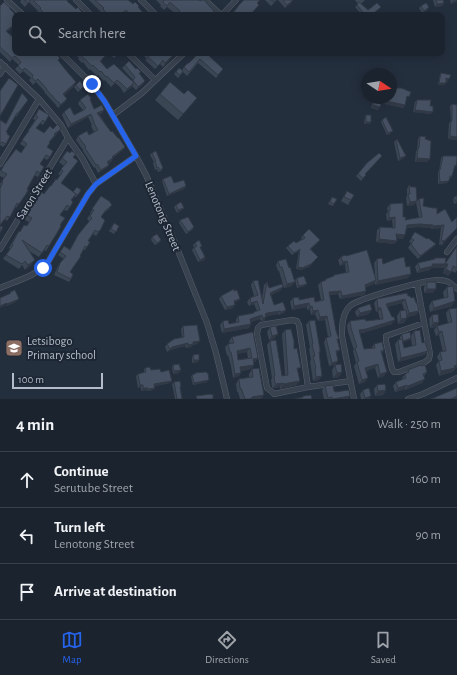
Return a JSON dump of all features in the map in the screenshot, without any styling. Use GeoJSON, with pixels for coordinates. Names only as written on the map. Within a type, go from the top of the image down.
{"type":"FeatureCollection","features":[{"type":"Feature","properties":{"kind":"street"},"geometry":{"type":"LineString","coordinates":[[8,0],[20,12]]}},
{"type":"Feature","properties":{"kind":"street"},"geometry":{"type":"LineString","coordinates":[[76,0],[88,12]]}},
{"type":"Feature","properties":{"kind":"street"},"geometry":{"type":"LineString","coordinates":[[141,0],[153,12]]}},
{"type":"Feature","properties":{"kind":"street"},"geometry":{"type":"LineString","coordinates":[[206,0],[218,12]]}},
{"type":"Feature","properties":{"kind":"street"},"geometry":{"type":"LineString","coordinates":[[224,12],[236,0]]}},
{"type":"Feature","properties":{"kind":"street","name":"Lenotong Street"},"geometry":{"type":"LineString","coordinates":[[64,56],[92,84],[105,102],[146,175],[201,308],[216,353],[227,399]]}},
{"type":"Feature","properties":{"kind":"street"},"geometry":{"type":"LineString","coordinates":[[131,56],[155,80]]}},
{"type":"Feature","properties":{"kind":"street"},"geometry":{"type":"LineString","coordinates":[[113,114],[142,92],[181,56]]}},
{"type":"Feature","properties":{"kind":"street"},"geometry":{"type":"LineString","coordinates":[[0,62],[39,99],[61,125],[82,158],[96,184]]}},
{"type":"Feature","properties":{"kind":"street"},"geometry":{"type":"LineString","coordinates":[[0,74],[4,66]]}},
{"type":"Feature","properties":{"kind":"street"},"geometry":{"type":"LineString","coordinates":[[0,164],[39,99]]}},
{"type":"Feature","properties":{"kind":"street","name":"Saron Street"},"geometry":{"type":"LineString","coordinates":[[0,249],[68,138]]}},
{"type":"Feature","properties":{"kind":"street"},"geometry":{"type":"LineString","coordinates":[[0,288],[43,268],[88,194],[96,184],[136,156]]}},
{"type":"Feature","properties":{"kind":"street"},"geometry":{"type":"LineString","coordinates":[[447,252],[457,238]]}},
{"type":"Feature","properties":{"kind":"street"},"geometry":{"type":"LineString","coordinates":[[354,399],[342,336],[344,315],[350,306],[362,300],[437,279],[448,281],[457,289]]}},
{"type":"Feature","properties":{"kind":"street"},"geometry":{"type":"LineString","coordinates":[[417,284],[430,354],[429,359],[399,372],[394,372],[390,362],[386,336],[424,323]]}},
{"type":"Feature","properties":{"kind":"street"},"geometry":{"type":"LineString","coordinates":[[308,387],[299,325],[297,321],[292,320],[261,325],[258,328],[257,334],[268,388],[274,394],[308,387],[351,381]]}},
{"type":"Feature","properties":{"kind":"street"},"geometry":{"type":"LineString","coordinates":[[408,399],[423,394],[457,378]]}},
{"type":"Feature","properties":{"kind":"building"},"geometry":{"type":"Polygon","coordinates":[[[24,0],[31,0],[28,3],[24,0]]]}},
{"type":"Feature","properties":{"kind":"building"},"geometry":{"type":"Polygon","coordinates":[[[33,0],[67,0],[76,9],[78,7],[82,12],[43,12],[40,9],[41,8],[33,0]]]}},
{"type":"Feature","properties":{"kind":"building"},"geometry":{"type":"Polygon","coordinates":[[[95,0],[128,0],[133,4],[135,2],[142,12],[128,12],[126,10],[124,12],[106,12],[103,9],[104,8],[95,0]]]}},
{"type":"Feature","properties":{"kind":"building"},"geometry":{"type":"Polygon","coordinates":[[[163,0],[204,0],[214,11],[179,12],[180,11],[170,2],[167,6],[163,2],[163,0]]]}},
{"type":"Feature","properties":{"kind":"building"},"geometry":{"type":"Polygon","coordinates":[[[244,0],[260,0],[257,3],[259,5],[253,12],[234,12],[244,0]]]}},
{"type":"Feature","properties":{"kind":"building"},"geometry":{"type":"Polygon","coordinates":[[[283,0],[293,0],[287,5],[283,0]]]}},
{"type":"Feature","properties":{"kind":"building"},"geometry":{"type":"Polygon","coordinates":[[[436,0],[443,0],[444,3],[437,4],[436,0]]]}},
{"type":"Feature","properties":{"kind":"building"},"geometry":{"type":"Polygon","coordinates":[[[4,2],[13,12],[12,26],[6,31],[12,36],[12,56],[15,56],[12,58],[0,47],[0,6],[4,2]]]}},
{"type":"Feature","properties":{"kind":"building"},"geometry":{"type":"Polygon","coordinates":[[[359,2],[368,10],[377,3],[381,7],[375,12],[363,12],[357,5],[359,2]]]}},
{"type":"Feature","properties":{"kind":"building"},"geometry":{"type":"Polygon","coordinates":[[[426,3],[429,7],[424,11],[421,6],[426,3]]]}},
{"type":"Feature","properties":{"kind":"building"},"geometry":{"type":"Polygon","coordinates":[[[15,56],[58,56],[60,58],[58,60],[76,82],[63,94],[67,99],[60,105],[38,79],[35,81],[32,77],[33,75],[25,68],[22,70],[18,66],[21,62],[15,56]]]}},
{"type":"Feature","properties":{"kind":"building"},"geometry":{"type":"Polygon","coordinates":[[[82,56],[105,56],[100,61],[107,69],[114,64],[134,83],[127,89],[117,80],[114,83],[101,71],[100,72],[82,56]]]}},
{"type":"Feature","properties":{"kind":"building"},"geometry":{"type":"Polygon","coordinates":[[[172,56],[165,63],[163,60],[158,66],[148,57],[172,56]]]}},
{"type":"Feature","properties":{"kind":"building"},"geometry":{"type":"Polygon","coordinates":[[[196,56],[209,56],[223,69],[218,75],[200,59],[189,72],[184,67],[196,56]]]}},
{"type":"Feature","properties":{"kind":"building"},"geometry":{"type":"Polygon","coordinates":[[[129,61],[141,72],[139,73],[145,81],[138,87],[133,80],[135,77],[125,65],[129,61]]]}},
{"type":"Feature","properties":{"kind":"building"},"geometry":{"type":"Polygon","coordinates":[[[179,68],[183,71],[180,75],[176,72],[179,68]]]}},
{"type":"Feature","properties":{"kind":"building"},"geometry":{"type":"Polygon","coordinates":[[[441,73],[451,75],[449,79],[446,78],[446,83],[439,83],[441,73]]]}},
{"type":"Feature","properties":{"kind":"building"},"geometry":{"type":"Polygon","coordinates":[[[9,78],[18,85],[0,116],[0,91],[9,78]]]}},
{"type":"Feature","properties":{"kind":"building"},"geometry":{"type":"Polygon","coordinates":[[[80,81],[84,86],[80,90],[76,85],[80,81]]]}},
{"type":"Feature","properties":{"kind":"building"},"geometry":{"type":"Polygon","coordinates":[[[170,82],[184,94],[188,90],[197,98],[183,114],[160,94],[170,82]]]}},
{"type":"Feature","properties":{"kind":"building"},"geometry":{"type":"Polygon","coordinates":[[[397,88],[411,92],[409,97],[407,96],[405,105],[397,103],[397,88]]]}},
{"type":"Feature","properties":{"kind":"building"},"geometry":{"type":"Polygon","coordinates":[[[22,93],[28,100],[17,113],[6,132],[10,136],[6,144],[2,142],[0,144],[0,120],[6,124],[22,93]]]}},
{"type":"Feature","properties":{"kind":"building"},"geometry":{"type":"Polygon","coordinates":[[[88,94],[91,98],[90,99],[94,109],[102,105],[104,110],[97,113],[111,132],[112,131],[119,138],[125,147],[107,162],[109,165],[101,170],[97,164],[96,165],[78,136],[87,131],[89,135],[98,130],[91,114],[71,124],[64,112],[70,107],[74,115],[84,110],[86,108],[80,100],[88,94]]]}},
{"type":"Feature","properties":{"kind":"building"},"geometry":{"type":"Polygon","coordinates":[[[417,100],[431,100],[430,106],[433,106],[433,112],[415,110],[417,100]]]}},
{"type":"Feature","properties":{"kind":"building"},"geometry":{"type":"Polygon","coordinates":[[[373,104],[381,104],[380,107],[373,104]]]}},
{"type":"Feature","properties":{"kind":"building"},"geometry":{"type":"Polygon","coordinates":[[[452,104],[457,105],[457,137],[450,136],[452,104]]]}},
{"type":"Feature","properties":{"kind":"building"},"geometry":{"type":"Polygon","coordinates":[[[39,109],[49,115],[45,122],[43,120],[36,128],[44,133],[50,126],[53,129],[58,124],[61,129],[54,134],[55,135],[49,142],[50,143],[47,147],[53,151],[50,157],[46,155],[40,164],[44,167],[40,173],[37,171],[27,189],[26,194],[19,204],[17,203],[10,217],[7,216],[0,225],[0,188],[3,182],[2,181],[7,174],[1,171],[16,149],[21,153],[27,144],[22,140],[38,117],[36,115],[39,109]]]}},
{"type":"Feature","properties":{"kind":"building"},"geometry":{"type":"Polygon","coordinates":[[[366,115],[371,115],[371,122],[366,122],[366,115]]]}},
{"type":"Feature","properties":{"kind":"building"},"geometry":{"type":"Polygon","coordinates":[[[386,117],[393,131],[388,133],[382,120],[386,117]]]}},
{"type":"Feature","properties":{"kind":"building"},"geometry":{"type":"Polygon","coordinates":[[[420,136],[426,137],[425,139],[431,141],[430,159],[417,158],[420,136]]]}},
{"type":"Feature","properties":{"kind":"building"},"geometry":{"type":"Polygon","coordinates":[[[397,139],[406,156],[400,158],[396,140],[397,139]]]}},
{"type":"Feature","properties":{"kind":"building"},"geometry":{"type":"Polygon","coordinates":[[[67,151],[70,153],[72,151],[76,154],[73,157],[78,161],[61,183],[76,194],[71,200],[73,202],[70,207],[67,205],[60,215],[65,218],[49,246],[47,245],[42,253],[22,240],[35,260],[28,265],[25,261],[22,264],[6,255],[13,245],[12,244],[19,231],[20,232],[24,225],[27,226],[32,218],[26,215],[36,199],[41,192],[44,194],[63,171],[61,169],[67,162],[62,158],[67,151]]]}},
{"type":"Feature","properties":{"kind":"building"},"geometry":{"type":"Polygon","coordinates":[[[156,151],[163,168],[160,170],[158,167],[157,168],[156,161],[152,153],[156,151]]]}},
{"type":"Feature","properties":{"kind":"building"},"geometry":{"type":"Polygon","coordinates":[[[379,153],[382,156],[363,178],[358,174],[367,163],[379,153]]]}},
{"type":"Feature","properties":{"kind":"building"},"geometry":{"type":"Polygon","coordinates":[[[443,156],[457,156],[457,161],[449,181],[440,182],[439,170],[443,156]]]}},
{"type":"Feature","properties":{"kind":"building"},"geometry":{"type":"Polygon","coordinates":[[[171,176],[174,183],[184,180],[186,186],[169,194],[163,179],[171,176]]]}},
{"type":"Feature","properties":{"kind":"building"},"geometry":{"type":"Polygon","coordinates":[[[409,185],[411,187],[416,187],[417,201],[410,202],[408,194],[410,194],[409,185]]]}},
{"type":"Feature","properties":{"kind":"building"},"geometry":{"type":"Polygon","coordinates":[[[77,187],[81,190],[78,195],[73,192],[77,187]]]}},
{"type":"Feature","properties":{"kind":"building"},"geometry":{"type":"Polygon","coordinates":[[[347,191],[354,195],[351,200],[344,197],[347,191]]]}},
{"type":"Feature","properties":{"kind":"building"},"geometry":{"type":"Polygon","coordinates":[[[101,196],[112,205],[101,217],[105,220],[101,229],[98,232],[95,230],[88,241],[90,242],[87,247],[85,246],[81,256],[70,272],[73,274],[71,279],[57,272],[60,263],[66,256],[60,252],[64,246],[70,250],[78,235],[92,218],[90,216],[94,210],[92,209],[101,196]]]}},
{"type":"Feature","properties":{"kind":"building"},"geometry":{"type":"Polygon","coordinates":[[[457,196],[457,202],[456,202],[454,197],[457,196]]]}},
{"type":"Feature","properties":{"kind":"building"},"geometry":{"type":"Polygon","coordinates":[[[332,197],[337,199],[334,204],[330,202],[332,197]]]}},
{"type":"Feature","properties":{"kind":"building"},"geometry":{"type":"Polygon","coordinates":[[[424,198],[423,206],[437,208],[437,214],[445,209],[452,222],[457,217],[457,228],[443,242],[444,240],[441,242],[444,225],[407,225],[405,235],[396,234],[397,241],[379,239],[380,227],[395,228],[395,217],[389,218],[390,204],[403,203],[403,217],[406,217],[405,220],[422,217],[419,199],[424,198]]]}},
{"type":"Feature","properties":{"kind":"building"},"geometry":{"type":"Polygon","coordinates":[[[181,202],[184,208],[178,210],[176,205],[181,202]]]}},
{"type":"Feature","properties":{"kind":"building"},"geometry":{"type":"Polygon","coordinates":[[[188,217],[194,227],[188,232],[180,220],[188,217]]]}},
{"type":"Feature","properties":{"kind":"building"},"geometry":{"type":"Polygon","coordinates":[[[114,223],[119,226],[116,232],[111,229],[114,223]]]}},
{"type":"Feature","properties":{"kind":"building"},"geometry":{"type":"Polygon","coordinates":[[[0,226],[3,227],[0,233],[0,226]]]}},
{"type":"Feature","properties":{"kind":"building"},"geometry":{"type":"Polygon","coordinates":[[[309,229],[320,240],[310,249],[318,257],[304,268],[298,267],[300,249],[294,253],[288,246],[294,241],[296,243],[305,238],[303,235],[309,229]]]}},
{"type":"Feature","properties":{"kind":"building"},"geometry":{"type":"Polygon","coordinates":[[[415,232],[427,239],[428,238],[436,244],[420,256],[411,244],[414,240],[411,238],[415,232]]]}},
{"type":"Feature","properties":{"kind":"building"},"geometry":{"type":"Polygon","coordinates":[[[157,234],[161,240],[157,243],[152,237],[157,234]]]}},
{"type":"Feature","properties":{"kind":"building"},"geometry":{"type":"Polygon","coordinates":[[[199,240],[202,246],[200,247],[205,257],[200,260],[194,248],[197,246],[195,243],[199,240]]]}},
{"type":"Feature","properties":{"kind":"building"},"geometry":{"type":"Polygon","coordinates":[[[457,246],[457,268],[453,266],[451,272],[446,269],[448,264],[445,264],[457,246]]]}},
{"type":"Feature","properties":{"kind":"building"},"geometry":{"type":"Polygon","coordinates":[[[367,250],[376,280],[365,285],[366,291],[342,296],[341,291],[329,292],[340,350],[336,351],[338,361],[332,363],[326,338],[331,336],[327,316],[320,317],[318,310],[313,311],[312,306],[310,307],[309,303],[294,306],[293,298],[299,297],[299,300],[314,297],[315,302],[324,300],[321,282],[334,275],[349,272],[347,261],[343,262],[341,257],[367,250]]]}},
{"type":"Feature","properties":{"kind":"building"},"geometry":{"type":"Polygon","coordinates":[[[404,257],[406,267],[410,266],[411,274],[378,281],[377,259],[382,258],[383,264],[404,257]]]}},
{"type":"Feature","properties":{"kind":"building"},"geometry":{"type":"Polygon","coordinates":[[[435,258],[446,258],[445,264],[432,264],[433,266],[420,269],[418,263],[435,258]]]}},
{"type":"Feature","properties":{"kind":"building"},"geometry":{"type":"Polygon","coordinates":[[[286,259],[295,282],[287,284],[282,267],[280,267],[278,261],[286,259]]]}},
{"type":"Feature","properties":{"kind":"building"},"geometry":{"type":"Polygon","coordinates":[[[304,276],[307,284],[299,286],[297,278],[304,276]]]}},
{"type":"Feature","properties":{"kind":"building"},"geometry":{"type":"Polygon","coordinates":[[[258,280],[263,304],[267,282],[269,288],[282,284],[283,287],[270,293],[274,305],[283,302],[286,310],[267,313],[265,314],[266,317],[263,318],[262,315],[250,319],[251,324],[224,329],[223,321],[228,320],[229,324],[239,322],[238,316],[254,313],[260,310],[257,301],[251,303],[250,298],[258,295],[253,281],[258,280]]]}},
{"type":"Feature","properties":{"kind":"building"},"geometry":{"type":"Polygon","coordinates":[[[427,282],[436,282],[436,289],[427,289],[427,282]]]}},
{"type":"Feature","properties":{"kind":"building"},"geometry":{"type":"Polygon","coordinates":[[[453,286],[455,301],[434,308],[432,301],[448,297],[447,287],[453,286]]]}},
{"type":"Feature","properties":{"kind":"building"},"geometry":{"type":"Polygon","coordinates":[[[234,289],[234,291],[237,290],[240,299],[234,301],[235,305],[227,307],[221,296],[234,289]]]}},
{"type":"Feature","properties":{"kind":"building"},"geometry":{"type":"Polygon","coordinates":[[[15,290],[19,299],[0,306],[0,298],[15,290]]]}},
{"type":"Feature","properties":{"kind":"building"},"geometry":{"type":"Polygon","coordinates":[[[407,293],[411,298],[414,297],[419,311],[409,313],[405,299],[386,304],[395,320],[359,330],[364,349],[375,348],[374,344],[382,342],[384,350],[381,351],[387,372],[380,374],[378,364],[365,368],[368,378],[362,380],[357,362],[359,361],[355,348],[357,347],[350,321],[383,319],[381,308],[378,308],[377,299],[407,293]]]}},
{"type":"Feature","properties":{"kind":"building"},"geometry":{"type":"Polygon","coordinates":[[[370,304],[372,310],[360,313],[358,308],[370,304]]]}},
{"type":"Feature","properties":{"kind":"building"},"geometry":{"type":"Polygon","coordinates":[[[457,308],[457,365],[454,366],[455,368],[441,371],[439,361],[442,360],[440,352],[446,351],[442,331],[439,332],[437,326],[452,322],[449,309],[457,308]]]}},
{"type":"Feature","properties":{"kind":"building"},"geometry":{"type":"Polygon","coordinates":[[[406,310],[407,318],[401,319],[400,311],[406,310]]]}},
{"type":"Feature","properties":{"kind":"building"},"geometry":{"type":"Polygon","coordinates":[[[438,314],[439,322],[433,323],[432,315],[438,314]]]}},
{"type":"Feature","properties":{"kind":"building"},"geometry":{"type":"Polygon","coordinates":[[[315,320],[320,350],[322,376],[316,377],[316,368],[313,356],[315,356],[309,321],[315,320]]]}},
{"type":"Feature","properties":{"kind":"building"},"geometry":{"type":"Polygon","coordinates":[[[197,325],[200,341],[193,342],[193,344],[188,345],[188,343],[172,347],[170,349],[167,344],[174,339],[184,337],[183,326],[197,325]]]}},
{"type":"Feature","properties":{"kind":"building"},"geometry":{"type":"Polygon","coordinates":[[[276,326],[278,334],[272,336],[270,327],[276,326]]]}},
{"type":"Feature","properties":{"kind":"building"},"geometry":{"type":"Polygon","coordinates":[[[291,329],[294,349],[297,348],[301,368],[297,368],[300,381],[276,384],[270,341],[276,340],[282,376],[288,375],[285,330],[291,329]]]}},
{"type":"Feature","properties":{"kind":"building"},"geometry":{"type":"Polygon","coordinates":[[[420,330],[422,343],[425,342],[428,351],[401,358],[398,340],[402,339],[404,348],[416,345],[414,331],[420,330]]]}},
{"type":"Feature","properties":{"kind":"building"},"geometry":{"type":"Polygon","coordinates":[[[253,332],[258,358],[253,359],[254,365],[240,367],[241,373],[235,374],[228,344],[234,343],[232,337],[253,332]],[[250,348],[237,351],[238,360],[252,358],[250,348]]]}},
{"type":"Feature","properties":{"kind":"building"},"geometry":{"type":"Polygon","coordinates":[[[410,332],[411,338],[403,341],[402,334],[410,332]]]}},
{"type":"Feature","properties":{"kind":"building"},"geometry":{"type":"Polygon","coordinates":[[[199,354],[199,360],[194,360],[193,355],[199,354]]]}},
{"type":"Feature","properties":{"kind":"building"},"geometry":{"type":"Polygon","coordinates":[[[179,364],[181,370],[174,371],[173,365],[179,364]]]}},
{"type":"Feature","properties":{"kind":"building"},"geometry":{"type":"Polygon","coordinates":[[[341,364],[342,372],[337,373],[335,365],[341,364]]]}},
{"type":"Feature","properties":{"kind":"building"},"geometry":{"type":"Polygon","coordinates":[[[425,365],[427,372],[423,374],[425,379],[408,386],[398,388],[396,382],[406,378],[405,374],[409,372],[408,370],[425,365]]]}},
{"type":"Feature","properties":{"kind":"building"},"geometry":{"type":"Polygon","coordinates":[[[150,367],[151,370],[160,369],[161,372],[169,370],[172,381],[154,384],[155,388],[143,388],[143,385],[140,385],[138,374],[146,372],[145,368],[150,367]]]}},
{"type":"Feature","properties":{"kind":"building"},"geometry":{"type":"Polygon","coordinates":[[[259,368],[264,395],[245,399],[240,388],[239,379],[253,377],[252,369],[259,368]]]}},
{"type":"Feature","properties":{"kind":"building"},"geometry":{"type":"Polygon","coordinates":[[[195,373],[208,373],[209,380],[194,383],[192,375],[195,373]]]}},
{"type":"Feature","properties":{"kind":"building"},"geometry":{"type":"Polygon","coordinates":[[[180,381],[182,399],[177,399],[174,382],[180,381]]]}},
{"type":"Feature","properties":{"kind":"building"},"geometry":{"type":"Polygon","coordinates":[[[385,384],[386,390],[378,391],[377,385],[385,384]]]}},
{"type":"Feature","properties":{"kind":"building"},"geometry":{"type":"Polygon","coordinates":[[[333,385],[335,392],[349,390],[350,396],[333,399],[332,397],[328,398],[325,386],[333,385]]]}},
{"type":"Feature","properties":{"kind":"building"},"geometry":{"type":"Polygon","coordinates":[[[369,388],[371,396],[365,398],[363,390],[369,388]]]}},
{"type":"Feature","properties":{"kind":"building"},"geometry":{"type":"Polygon","coordinates":[[[457,388],[457,396],[451,399],[431,399],[457,388]]]}},
{"type":"Feature","properties":{"kind":"building"},"geometry":{"type":"Polygon","coordinates":[[[213,394],[213,399],[197,399],[196,396],[213,394]]]}},
{"type":"Feature","properties":{"kind":"building"},"geometry":{"type":"Polygon","coordinates":[[[311,395],[312,399],[295,399],[303,396],[311,395]]]}},
{"type":"Feature","properties":{"kind":"place","name":"Letsibogo Primary school"},"geometry":{"type":"Point","coordinates":[14,348]}},
{"type":"Feature","properties":{"kind":"route"},"geometry":{"type":"LineString","coordinates":[[43,268],[88,194],[96,184],[136,156],[105,102],[92,84]]}}]}
